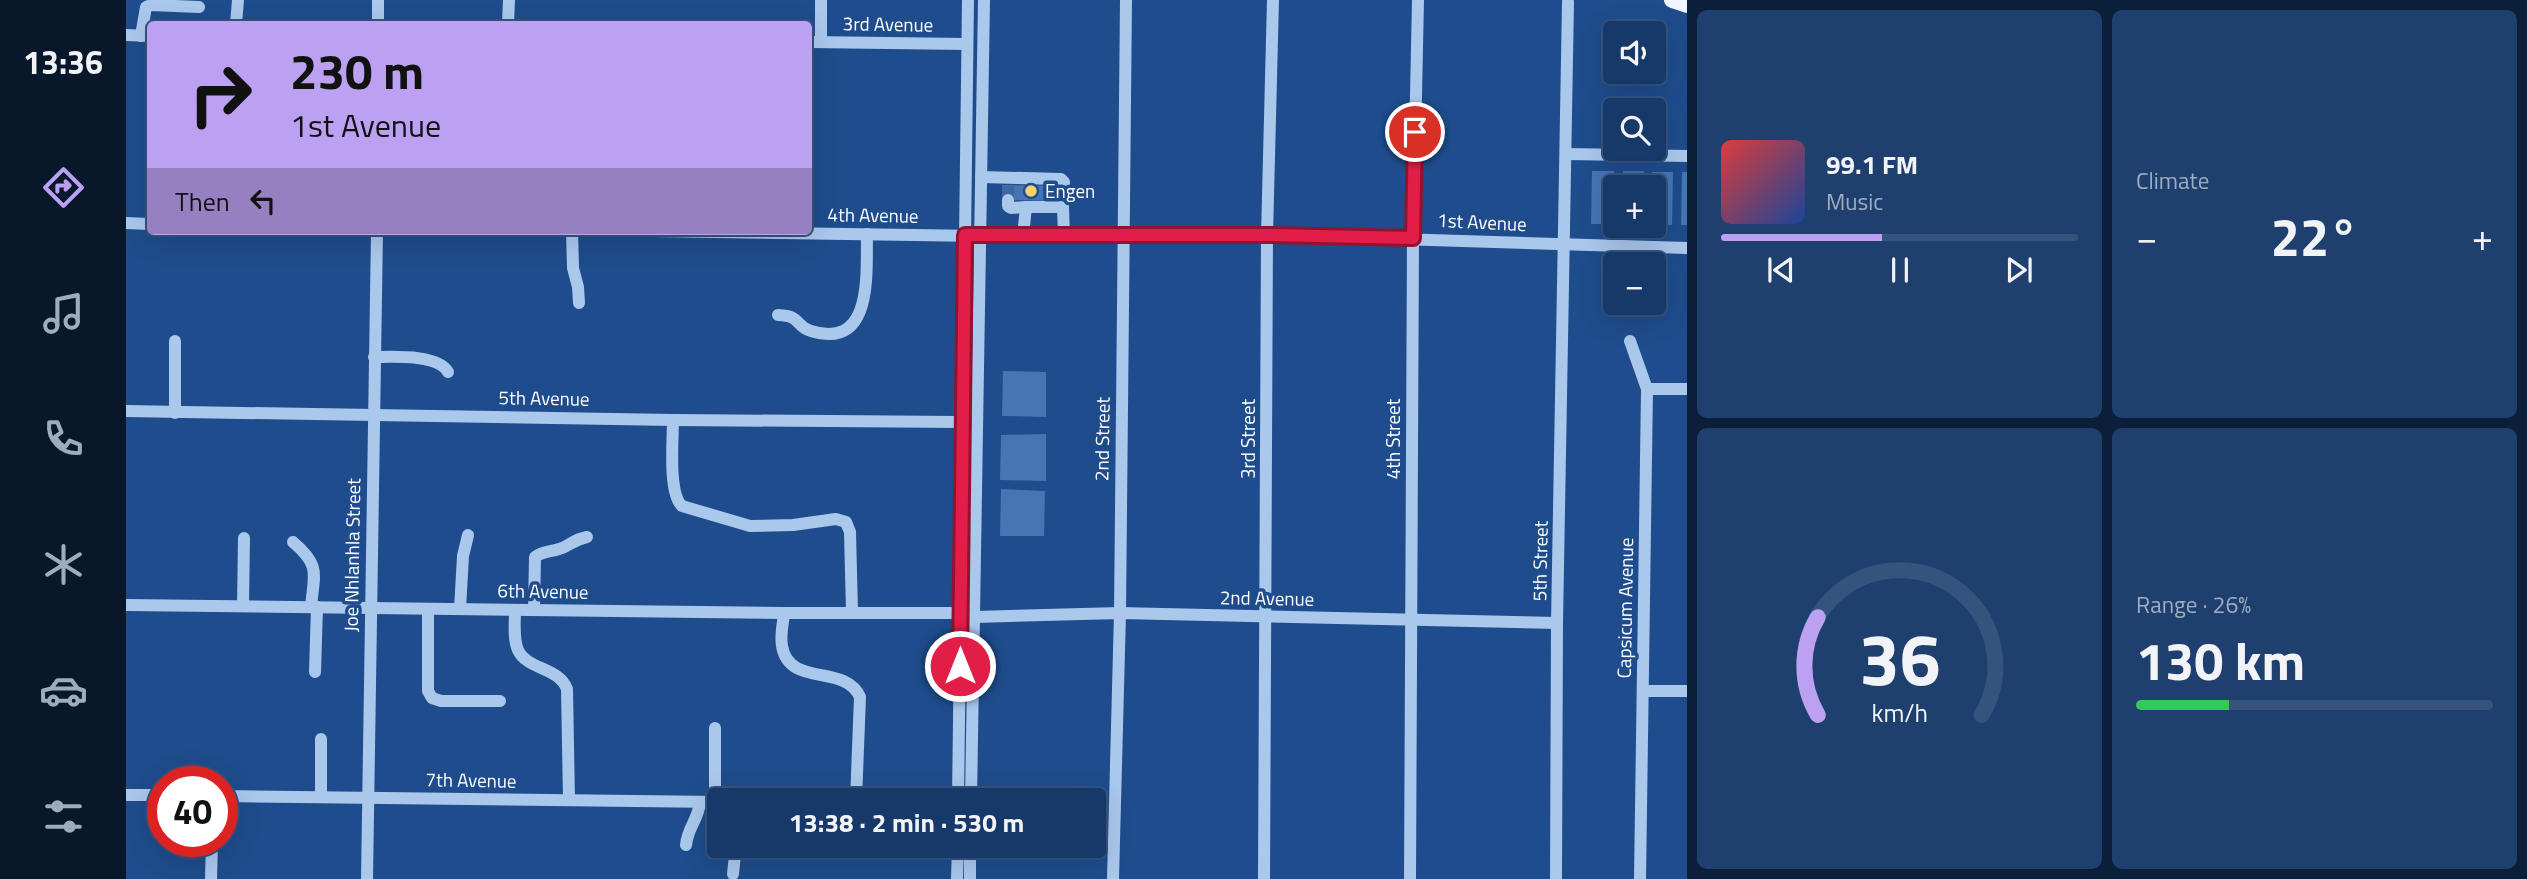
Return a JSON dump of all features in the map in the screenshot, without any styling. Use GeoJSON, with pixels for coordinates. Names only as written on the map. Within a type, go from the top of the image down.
{"type":"FeatureCollection","features":[{"type":"Feature","properties":{"kind":"main road"},"geometry":{"type":"LineString","coordinates":[[1672,0],[1687,5]]}},
{"type":"Feature","properties":{"kind":"street"},"geometry":{"type":"LineString","coordinates":[[236,21],[238,0]]}},
{"type":"Feature","properties":{"kind":"street"},"geometry":{"type":"LineString","coordinates":[[378,0],[378,21]]}},
{"type":"Feature","properties":{"kind":"street"},"geometry":{"type":"LineString","coordinates":[[508,21],[509,0]]}},
{"type":"Feature","properties":{"kind":"street"},"geometry":{"type":"LineString","coordinates":[[815,42],[821,0]]}},
{"type":"Feature","properties":{"kind":"street"},"geometry":{"type":"LineString","coordinates":[[958,788],[968,0]]}},
{"type":"Feature","properties":{"kind":"street"},"geometry":{"type":"LineString","coordinates":[[971,788],[984,0]]}},
{"type":"Feature","properties":{"kind":"street","name":"2nd Street"},"geometry":{"type":"LineString","coordinates":[[1113,879],[1126,0]]}},
{"type":"Feature","properties":{"kind":"street","name":"3rd Street"},"geometry":{"type":"LineString","coordinates":[[1264,879],[1267,235],[1273,0]]}},
{"type":"Feature","properties":{"kind":"street","name":"4th Street"},"geometry":{"type":"LineString","coordinates":[[1410,879],[1413,238],[1418,0]]}},
{"type":"Feature","properties":{"kind":"street","name":"5th Street"},"geometry":{"type":"LineString","coordinates":[[1556,879],[1568,2]]}},
{"type":"Feature","properties":{"kind":"street"},"geometry":{"type":"LineString","coordinates":[[126,35],[146,36],[146,7],[151,5],[199,7]]}},
{"type":"Feature","properties":{"kind":"street","name":"3rd Avenue"},"geometry":{"type":"LineString","coordinates":[[815,42],[967,44]]}},
{"type":"Feature","properties":{"kind":"street"},"geometry":{"type":"LineString","coordinates":[[1567,154],[1687,156]]}},
{"type":"Feature","properties":{"kind":"street"},"geometry":{"type":"LineString","coordinates":[[981,177],[1009,182],[1061,179],[1064,182],[1064,236]]}},
{"type":"Feature","properties":{"kind":"street"},"geometry":{"type":"LineString","coordinates":[[1008,200],[1008,206],[1011,208],[1063,207]]}},
{"type":"Feature","properties":{"kind":"street"},"geometry":{"type":"LineString","coordinates":[[1023,236],[1026,207]]}},
{"type":"Feature","properties":{"kind":"street"},"geometry":{"type":"LineString","coordinates":[[126,223],[147,224]]}},
{"type":"Feature","properties":{"kind":"street","name":"4th Avenue"},"geometry":{"type":"LineString","coordinates":[[812,233],[980,236]]}},
{"type":"Feature","properties":{"kind":"street"},"geometry":{"type":"LineString","coordinates":[[778,315],[795,317],[809,331],[833,334],[845,332],[858,317],[865,296],[867,234]]}},
{"type":"Feature","properties":{"kind":"street","name":"Joe Nhlanhla Street"},"geometry":{"type":"LineString","coordinates":[[367,879],[377,235]]}},
{"type":"Feature","properties":{"kind":"street"},"geometry":{"type":"LineString","coordinates":[[572,235],[573,268],[579,303]]}},
{"type":"Feature","properties":{"kind":"street","name":"1st Avenue"},"geometry":{"type":"LineString","coordinates":[[980,236],[1267,235],[1687,248]]}},
{"type":"Feature","properties":{"kind":"street"},"geometry":{"type":"LineString","coordinates":[[174,413],[175,341]]}},
{"type":"Feature","properties":{"kind":"street","name":"Capsicum Avenue"},"geometry":{"type":"LineString","coordinates":[[1630,341],[1647,389],[1640,879]]}},
{"type":"Feature","properties":{"kind":"street"},"geometry":{"type":"LineString","coordinates":[[374,357],[434,360],[449,372]]}},
{"type":"Feature","properties":{"kind":"street"},"geometry":{"type":"LineString","coordinates":[[1647,389],[1687,390]]}},
{"type":"Feature","properties":{"kind":"street","name":"5th Avenue"},"geometry":{"type":"LineString","coordinates":[[126,411],[961,422]]}},
{"type":"Feature","properties":{"kind":"street"},"geometry":{"type":"LineString","coordinates":[[673,420],[674,489],[682,506],[750,526],[793,525],[836,519],[846,522],[850,532],[852,612]]}},
{"type":"Feature","properties":{"kind":"street"},"geometry":{"type":"LineString","coordinates":[[460,609],[463,556],[468,535]]}},
{"type":"Feature","properties":{"kind":"street"},"geometry":{"type":"LineString","coordinates":[[534,610],[536,557],[540,553],[563,548],[572,540],[587,537]]}},
{"type":"Feature","properties":{"kind":"street"},"geometry":{"type":"LineString","coordinates":[[243,606],[244,538]]}},
{"type":"Feature","properties":{"kind":"street"},"geometry":{"type":"LineString","coordinates":[[293,542],[306,554],[313,566],[315,672]]}},
{"type":"Feature","properties":{"kind":"street","name":"6th Avenue"},"geometry":{"type":"LineString","coordinates":[[126,605],[784,613],[960,612]]}},
{"type":"Feature","properties":{"kind":"street"},"geometry":{"type":"LineString","coordinates":[[428,609],[428,691],[432,698],[442,701],[500,701]]}},
{"type":"Feature","properties":{"kind":"street"},"geometry":{"type":"LineString","coordinates":[[515,610],[516,639],[521,655],[559,678],[566,689],[569,800]]}},
{"type":"Feature","properties":{"kind":"street"},"geometry":{"type":"LineString","coordinates":[[784,613],[781,642],[791,663],[805,673],[847,681],[860,697],[856,788]]}},
{"type":"Feature","properties":{"kind":"street","name":"2nd Avenue"},"geometry":{"type":"LineString","coordinates":[[975,617],[1119,613],[1558,623]]}},
{"type":"Feature","properties":{"kind":"street"},"geometry":{"type":"LineString","coordinates":[[1643,691],[1687,691]]}},
{"type":"Feature","properties":{"kind":"street"},"geometry":{"type":"LineString","coordinates":[[715,728],[717,788]]}},
{"type":"Feature","properties":{"kind":"street"},"geometry":{"type":"LineString","coordinates":[[321,739],[321,797]]}},
{"type":"Feature","properties":{"kind":"street"},"geometry":{"type":"LineString","coordinates":[[126,795],[147,795]]}},
{"type":"Feature","properties":{"kind":"street","name":"7th Avenue"},"geometry":{"type":"LineString","coordinates":[[238,796],[707,802]]}},
{"type":"Feature","properties":{"kind":"street"},"geometry":{"type":"LineString","coordinates":[[686,845],[687,834],[699,816],[700,802]]}},
{"type":"Feature","properties":{"kind":"street"},"geometry":{"type":"LineString","coordinates":[[211,879],[212,857]]}},
{"type":"Feature","properties":{"kind":"street"},"geometry":{"type":"LineString","coordinates":[[733,874],[735,858]]}},
{"type":"Feature","properties":{"kind":"street"},"geometry":{"type":"LineString","coordinates":[[957,879],[958,858]]}},
{"type":"Feature","properties":{"kind":"street"},"geometry":{"type":"LineString","coordinates":[[970,879],[971,858]]}},
{"type":"Feature","properties":{"kind":"building"},"geometry":{"type":"Polygon","coordinates":[[[1592,171],[1614,171],[1614,175],[1603,175],[1603,224],[1591,224],[1592,171]]]}},
{"type":"Feature","properties":{"kind":"building"},"geometry":{"type":"Polygon","coordinates":[[[1623,171],[1644,171],[1644,175],[1623,175],[1623,171]]]}},
{"type":"Feature","properties":{"kind":"building"},"geometry":{"type":"Polygon","coordinates":[[[1652,172],[1673,172],[1672,225],[1666,225],[1666,175],[1652,175],[1652,172]]]}},
{"type":"Feature","properties":{"kind":"building"},"geometry":{"type":"Polygon","coordinates":[[[1682,172],[1687,172],[1687,225],[1681,225],[1682,172]]]}},
{"type":"Feature","properties":{"kind":"building"},"geometry":{"type":"Polygon","coordinates":[[[1002,185],[1061,186],[1061,201],[1002,200],[1002,185]]]}},
{"type":"Feature","properties":{"kind":"building"},"geometry":{"type":"Polygon","coordinates":[[[1003,371],[1046,372],[1046,417],[1002,416],[1003,371]]]}},
{"type":"Feature","properties":{"kind":"building"},"geometry":{"type":"Polygon","coordinates":[[[1046,434],[1046,481],[1000,480],[1001,435],[1046,434]]]}},
{"type":"Feature","properties":{"kind":"building"},"geometry":{"type":"Polygon","coordinates":[[[1001,489],[1045,491],[1044,536],[1000,536],[1001,489]]]}},
{"type":"Feature","properties":{"kind":"tunnel"},"geometry":{"type":"LineString","coordinates":[[1008,186],[1008,200]]}},
{"type":"Feature","properties":{"kind":"place","name":"Engen"},"geometry":{"type":"Point","coordinates":[1031,191]}},
{"type":"Feature","properties":{"kind":"route"},"geometry":{"type":"LineString","coordinates":[[960,666],[965,235],[1413,238],[1415,132]]}}]}
